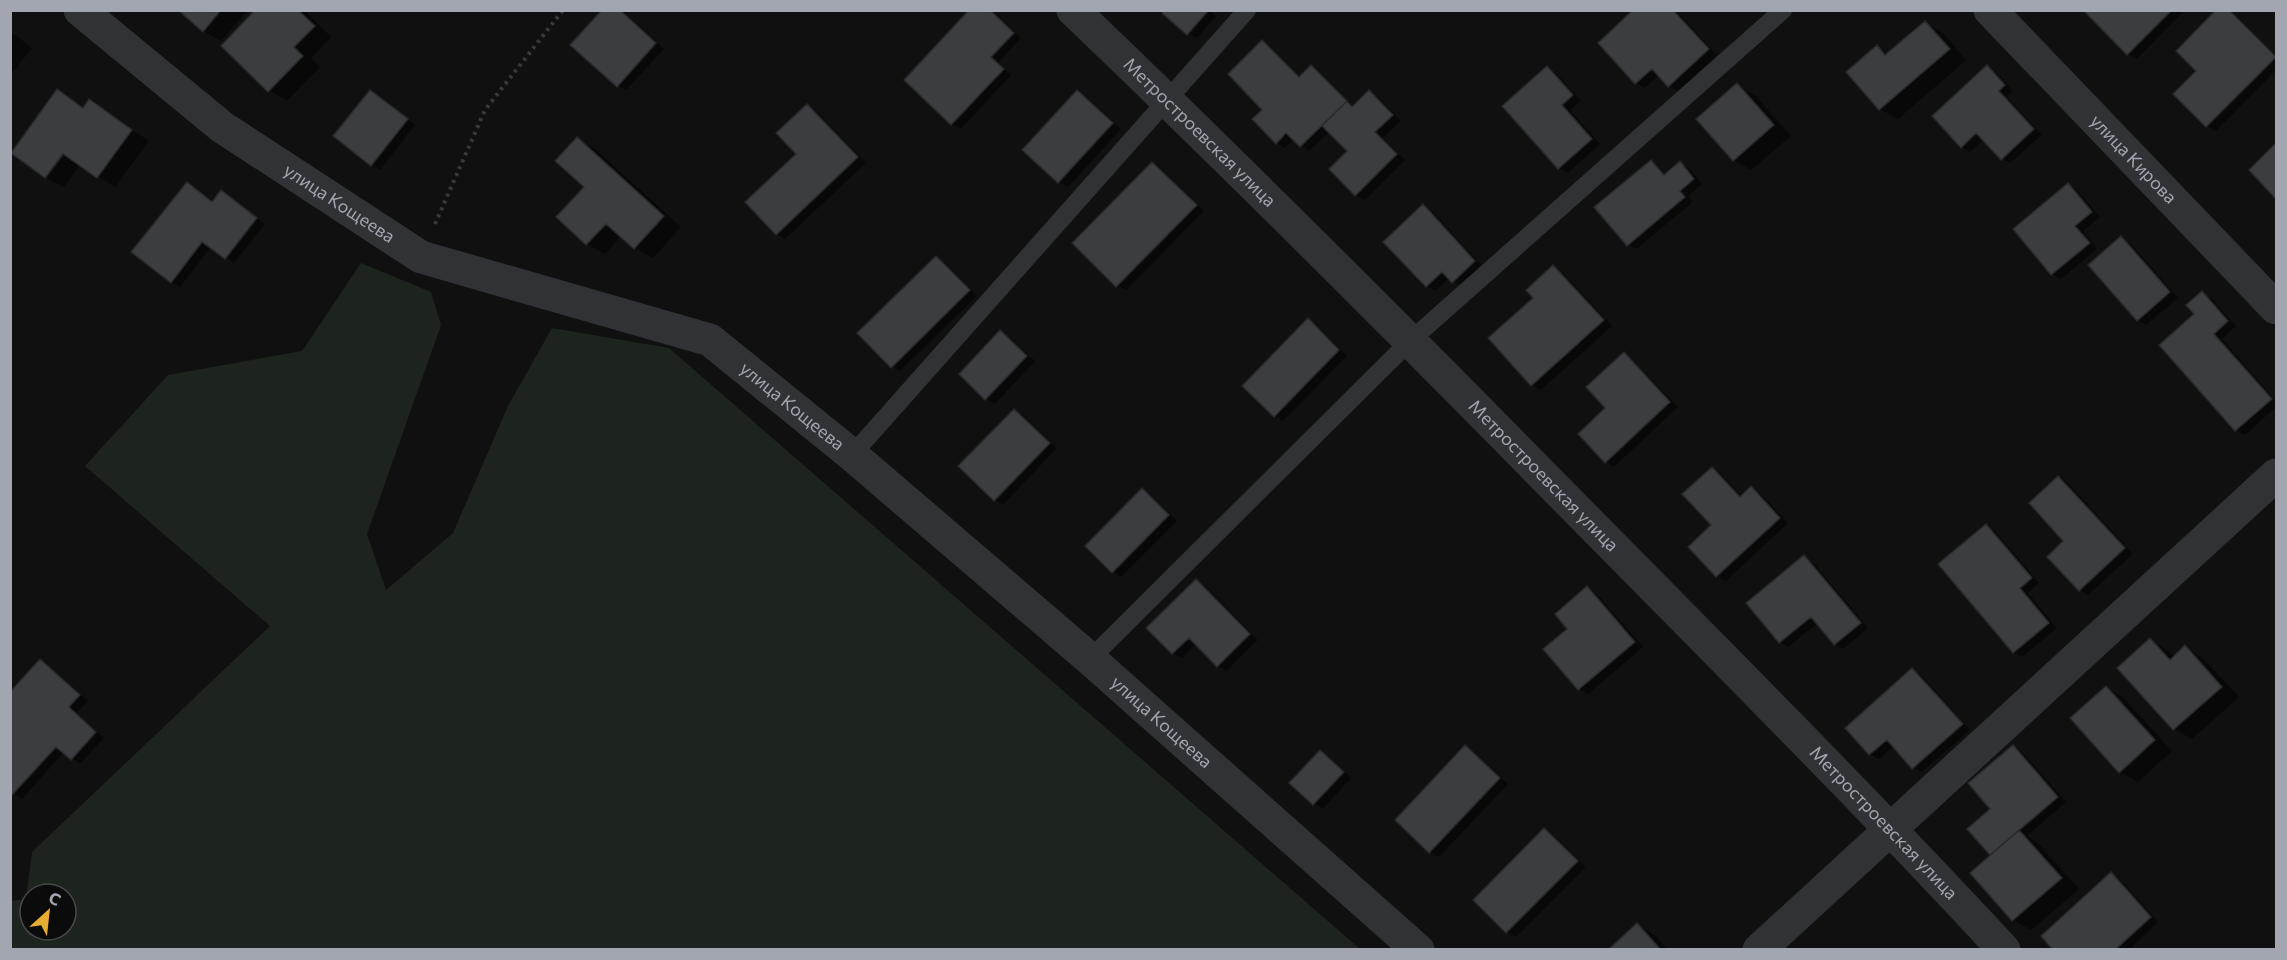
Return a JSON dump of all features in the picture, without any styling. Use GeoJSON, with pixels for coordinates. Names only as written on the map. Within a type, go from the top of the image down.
{"type":"FeatureCollection","features":[{"type":"Feature","properties":{"kind":"street","name":"улица Кощеева"},"geometry":{"type":"LineString","coordinates":[[80,10],[222,127],[421,257],[710,340],[852,455],[1090,659],[1418,950]]}},
{"type":"Feature","properties":{"kind":"street","name":"Метростроевская улица"},"geometry":{"type":"LineString","coordinates":[[1073,10],[1168,100],[1410,341],[1892,828],[2004,950]]}},
{"type":"Feature","properties":{"kind":"street","name":"улица Кирова"},"geometry":{"type":"LineString","coordinates":[[1990,10],[2277,308]]}},
{"type":"Feature","properties":{"kind":"street"},"geometry":{"type":"LineString","coordinates":[[1759,950],[2277,475]]}},
{"type":"Feature","properties":{"kind":"lane"},"geometry":{"type":"LineString","coordinates":[[852,455],[1247,10]]}},
{"type":"Feature","properties":{"kind":"lane"},"geometry":{"type":"LineString","coordinates":[[1090,659],[1410,341],[1783,10]]}},
{"type":"Feature","properties":{"kind":"path"},"geometry":{"type":"LineString","coordinates":[[421,257],[485,110],[564,10]]}},
{"type":"Feature","properties":{"kind":"shaded area"},"geometry":{"type":"Polygon","coordinates":[[[361,263],[431,292],[441,325],[367,534],[386,590],[453,533],[508,406],[552,328],[669,348],[1360,949],[11,949],[11,901],[18,900],[18,942],[78,942],[78,882],[28,882],[32,852],[270,626],[85,466],[168,375],[302,351],[361,263]]]}},
{"type":"Feature","properties":{"kind":"building"},"geometry":{"type":"Polygon","coordinates":[[[178,10],[221,10],[203,32],[178,10]]]}},
{"type":"Feature","properties":{"kind":"building"},"geometry":{"type":"Polygon","coordinates":[[[255,10],[298,10],[315,26],[294,47],[303,56],[268,92],[221,46],[255,10]]]}},
{"type":"Feature","properties":{"kind":"building"},"geometry":{"type":"Polygon","coordinates":[[[602,10],[620,10],[656,43],[617,87],[570,45],[602,10]]]}},
{"type":"Feature","properties":{"kind":"building"},"geometry":{"type":"Polygon","coordinates":[[[969,10],[990,10],[1014,33],[991,57],[1004,69],[951,125],[904,80],[969,10]]]}},
{"type":"Feature","properties":{"kind":"building"},"geometry":{"type":"Polygon","coordinates":[[[1164,10],[1208,11],[1187,35],[1162,13],[1164,10]]]}},
{"type":"Feature","properties":{"kind":"building"},"geometry":{"type":"Polygon","coordinates":[[[1633,10],[1673,10],[1709,49],[1668,87],[1652,69],[1635,84],[1598,43],[1633,10]]]}},
{"type":"Feature","properties":{"kind":"building"},"geometry":{"type":"Polygon","coordinates":[[[2083,10],[2172,10],[2127,55],[2083,10]]]}},
{"type":"Feature","properties":{"kind":"building"},"geometry":{"type":"Polygon","coordinates":[[[2216,10],[2229,10],[2276,57],[2206,127],[2173,94],[2196,71],[2176,51],[2216,10]]]}},
{"type":"Feature","properties":{"kind":"building"},"geometry":{"type":"Polygon","coordinates":[[[1925,21],[1950,49],[1879,110],[1846,72],[1877,45],[1885,55],[1925,21]]]}},
{"type":"Feature","properties":{"kind":"building"},"geometry":{"type":"Polygon","coordinates":[[[1262,40],[1299,77],[1311,65],[1347,101],[1300,147],[1286,133],[1276,144],[1252,119],[1262,110],[1228,74],[1262,40]]]}},
{"type":"Feature","properties":{"kind":"building"},"geometry":{"type":"Polygon","coordinates":[[[1987,65],[2005,85],[1999,91],[2034,129],[2001,160],[1976,133],[1961,148],[1932,116],[1987,65]]]}},
{"type":"Feature","properties":{"kind":"building"},"geometry":{"type":"Polygon","coordinates":[[[1547,66],[1573,95],[1562,105],[1592,139],[1558,169],[1502,106],[1547,66]]]}},
{"type":"Feature","properties":{"kind":"building"},"geometry":{"type":"Polygon","coordinates":[[[1737,83],[1774,125],[1733,161],[1696,119],[1737,83]]]}},
{"type":"Feature","properties":{"kind":"building"},"geometry":{"type":"Polygon","coordinates":[[[57,89],[83,108],[89,99],[132,130],[97,178],[63,154],[45,178],[11,153],[57,89]]]}},
{"type":"Feature","properties":{"kind":"building"},"geometry":{"type":"Polygon","coordinates":[[[370,90],[408,119],[371,166],[333,136],[370,90]]]}},
{"type":"Feature","properties":{"kind":"building"},"geometry":{"type":"Polygon","coordinates":[[[1077,90],[1113,123],[1058,183],[1022,150],[1077,90]]]}},
{"type":"Feature","properties":{"kind":"building"},"geometry":{"type":"Polygon","coordinates":[[[1369,90],[1393,115],[1375,132],[1397,154],[1355,196],[1329,169],[1347,151],[1322,126],[1347,101],[1352,107],[1369,90]]]}},
{"type":"Feature","properties":{"kind":"building"},"geometry":{"type":"Polygon","coordinates":[[[807,104],[858,157],[776,235],[745,202],[796,154],[776,133],[807,104]]]}},
{"type":"Feature","properties":{"kind":"building"},"geometry":{"type":"Polygon","coordinates":[[[577,137],[664,216],[634,249],[606,224],[586,245],[556,217],[584,187],[555,161],[577,137]]]}},
{"type":"Feature","properties":{"kind":"building"},"geometry":{"type":"Polygon","coordinates":[[[2276,143],[2276,199],[2249,170],[2276,143]]]}},
{"type":"Feature","properties":{"kind":"building"},"geometry":{"type":"Polygon","coordinates":[[[1651,160],[1664,175],[1680,161],[1694,179],[1680,191],[1685,197],[1627,246],[1594,207],[1651,160]]]}},
{"type":"Feature","properties":{"kind":"building"},"geometry":{"type":"Polygon","coordinates":[[[1152,162],[1197,205],[1116,287],[1072,243],[1152,162]]]}},
{"type":"Feature","properties":{"kind":"building"},"geometry":{"type":"Polygon","coordinates":[[[187,182],[212,202],[221,190],[257,218],[225,259],[202,242],[171,283],[131,252],[187,182]]]}},
{"type":"Feature","properties":{"kind":"building"},"geometry":{"type":"Polygon","coordinates":[[[2068,183],[2092,212],[2075,226],[2090,243],[2051,275],[2013,229],[2068,183]]]}},
{"type":"Feature","properties":{"kind":"building"},"geometry":{"type":"Polygon","coordinates":[[[1423,204],[1475,261],[1452,283],[1442,272],[1426,287],[1383,242],[1423,204]]]}},
{"type":"Feature","properties":{"kind":"building"},"geometry":{"type":"Polygon","coordinates":[[[2121,236],[2170,292],[2137,321],[2088,265],[2121,236]]]}},
{"type":"Feature","properties":{"kind":"building"},"geometry":{"type":"Polygon","coordinates":[[[936,256],[970,290],[891,368],[857,333],[936,256]]]}},
{"type":"Feature","properties":{"kind":"building"},"geometry":{"type":"Polygon","coordinates":[[[1553,265],[1604,320],[1531,386],[1488,338],[1533,298],[1526,290],[1553,265]]]}},
{"type":"Feature","properties":{"kind":"building"},"geometry":{"type":"Polygon","coordinates":[[[2202,291],[2228,321],[2214,334],[2272,399],[2235,431],[2159,345],[2194,314],[2186,305],[2202,291]]]}},
{"type":"Feature","properties":{"kind":"building"},"geometry":{"type":"Polygon","coordinates":[[[1308,318],[1339,350],[1274,417],[1242,386],[1308,318]]]}},
{"type":"Feature","properties":{"kind":"building"},"geometry":{"type":"Polygon","coordinates":[[[1000,330],[1027,356],[985,400],[959,374],[1000,330]]]}},
{"type":"Feature","properties":{"kind":"building"},"geometry":{"type":"Polygon","coordinates":[[[1624,352],[1670,402],[1605,463],[1578,434],[1605,408],[1586,387],[1624,352]]]}},
{"type":"Feature","properties":{"kind":"building"},"geometry":{"type":"Polygon","coordinates":[[[1014,409],[1050,443],[994,501],[958,466],[1014,409]]]}},
{"type":"Feature","properties":{"kind":"building"},"geometry":{"type":"Polygon","coordinates":[[[1712,467],[1740,497],[1751,486],[1780,518],[1716,577],[1688,547],[1711,525],[1682,494],[1712,467]]]}},
{"type":"Feature","properties":{"kind":"building"},"geometry":{"type":"Polygon","coordinates":[[[2058,476],[2125,548],[2079,591],[2047,557],[2063,541],[2029,503],[2058,476]]]}},
{"type":"Feature","properties":{"kind":"building"},"geometry":{"type":"Polygon","coordinates":[[[1142,488],[1169,515],[1112,573],[1085,546],[1142,488]]]}},
{"type":"Feature","properties":{"kind":"building"},"geometry":{"type":"Polygon","coordinates":[[[1986,524],[2032,578],[2020,588],[2049,623],[2013,653],[1938,564],[1986,524]]]}},
{"type":"Feature","properties":{"kind":"building"},"geometry":{"type":"Polygon","coordinates":[[[1804,555],[1861,623],[1834,645],[1811,617],[1779,643],[1746,603],[1804,555]]]}},
{"type":"Feature","properties":{"kind":"building"},"geometry":{"type":"Polygon","coordinates":[[[1196,579],[1250,634],[1217,667],[1189,638],[1172,654],[1146,628],[1196,579]]]}},
{"type":"Feature","properties":{"kind":"building"},"geometry":{"type":"Polygon","coordinates":[[[1587,586],[1635,642],[1578,690],[1543,649],[1567,629],[1555,614],[1587,586]]]}},
{"type":"Feature","properties":{"kind":"building"},"geometry":{"type":"Polygon","coordinates":[[[2150,638],[2170,660],[2185,645],[2222,687],[2173,730],[2117,668],[2150,638]]]}},
{"type":"Feature","properties":{"kind":"building"},"geometry":{"type":"Polygon","coordinates":[[[40,659],[80,695],[69,707],[96,732],[71,760],[56,747],[12,795],[10,793],[10,692],[40,659]]]}},
{"type":"Feature","properties":{"kind":"building"},"geometry":{"type":"Polygon","coordinates":[[[1912,668],[1963,724],[1912,769],[1887,740],[1869,755],[1845,728],[1912,668]]]}},
{"type":"Feature","properties":{"kind":"building"},"geometry":{"type":"Polygon","coordinates":[[[2106,686],[2155,740],[2119,773],[2070,718],[2106,686]]]}},
{"type":"Feature","properties":{"kind":"building"},"geometry":{"type":"Polygon","coordinates":[[[1465,745],[1500,778],[1429,853],[1395,820],[1465,745]]]}},
{"type":"Feature","properties":{"kind":"building"},"geometry":{"type":"Polygon","coordinates":[[[2013,745],[2058,797],[1990,855],[1967,829],[1990,809],[1968,783],[2013,745]]]}},
{"type":"Feature","properties":{"kind":"building"},"geometry":{"type":"Polygon","coordinates":[[[1320,750],[1344,772],[1313,805],[1289,783],[1320,750]]]}},
{"type":"Feature","properties":{"kind":"building"},"geometry":{"type":"Polygon","coordinates":[[[1544,828],[1578,861],[1506,933],[1473,900],[1544,828]]]}},
{"type":"Feature","properties":{"kind":"building"},"geometry":{"type":"Polygon","coordinates":[[[2019,830],[2062,878],[2012,921],[1970,873],[2019,830]]]}},
{"type":"Feature","properties":{"kind":"building"},"geometry":{"type":"Polygon","coordinates":[[[2111,872],[2151,917],[2115,950],[2053,950],[2041,936],[2111,872]]]}},
{"type":"Feature","properties":{"kind":"building"},"geometry":{"type":"Polygon","coordinates":[[[1637,923],[1661,950],[1608,950],[1637,923]]]}}]}
